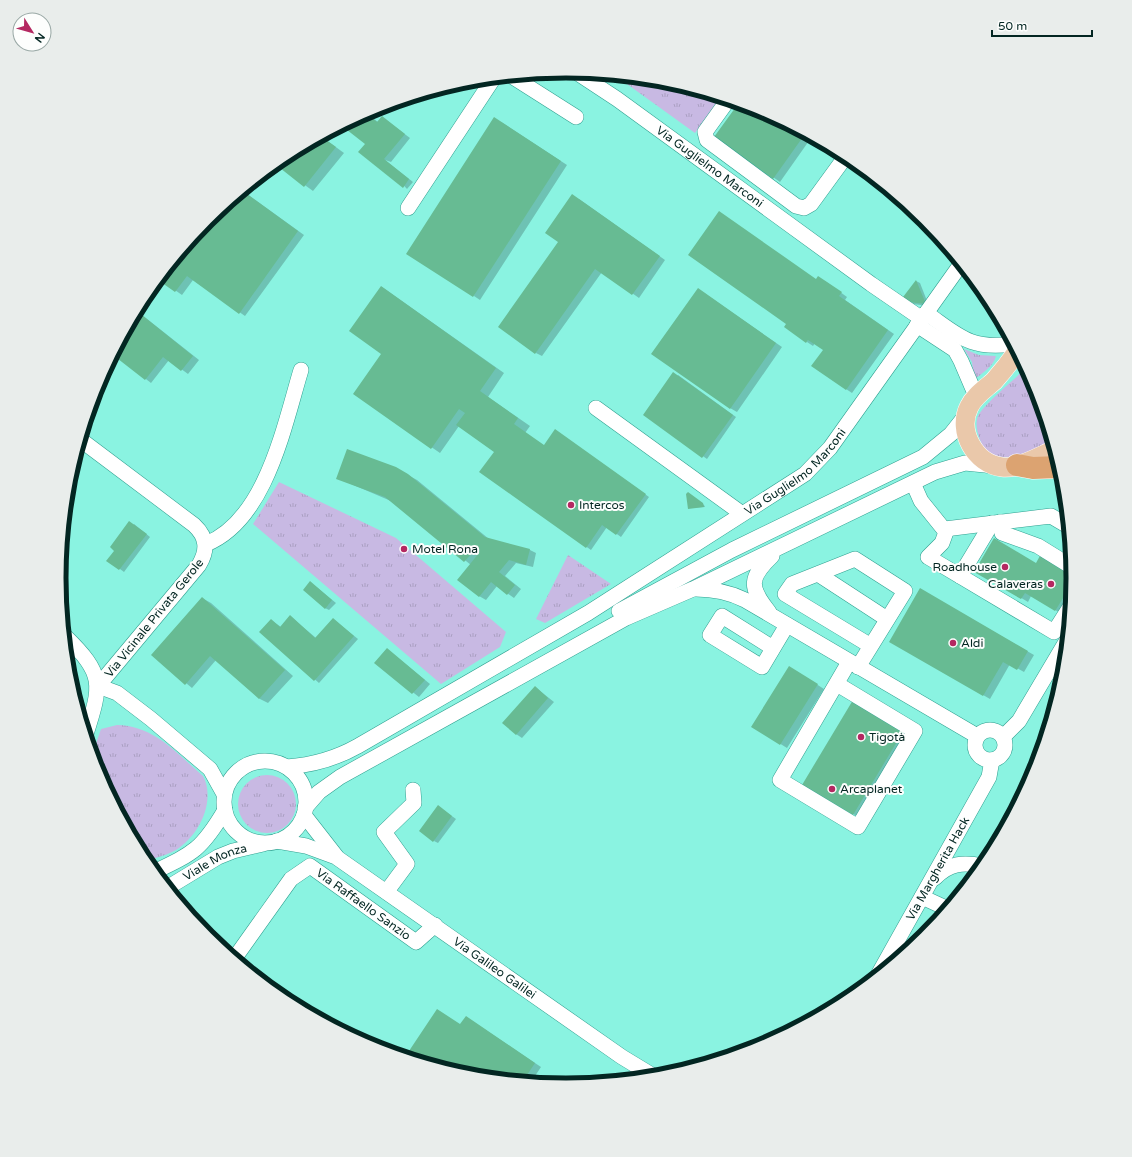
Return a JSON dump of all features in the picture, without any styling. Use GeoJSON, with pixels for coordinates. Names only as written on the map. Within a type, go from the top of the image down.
{"type":"FeatureCollection","features":[{"type":"Feature","properties":{"kind":"highway"},"geometry":{"type":"LineString","coordinates":[[1010,466],[1053,468]]}},
{"type":"Feature","properties":{"kind":"main road"},"geometry":{"type":"LineString","coordinates":[[1014,356],[997,378],[976,396],[970,404],[966,414],[965,429],[970,444],[983,458],[1010,466],[1050,452]]}},
{"type":"Feature","properties":{"kind":"street","name":"Via Guglielmo Marconi"},"geometry":{"type":"LineString","coordinates":[[587,79],[617,99],[871,284],[922,319]]}},
{"type":"Feature","properties":{"kind":"street"},"geometry":{"type":"LineString","coordinates":[[520,81],[576,117]]}},
{"type":"Feature","properties":{"kind":"street"},"geometry":{"type":"LineString","coordinates":[[408,208],[490,85]]}},
{"type":"Feature","properties":{"kind":"street"},"geometry":{"type":"LineString","coordinates":[[725,104],[705,132],[707,140],[796,206],[804,208],[812,204],[842,162]]}},
{"type":"Feature","properties":{"kind":"street","name":"Via Guglielmo Marconi"},"geometry":{"type":"LineString","coordinates":[[596,408],[741,513],[801,477],[830,448],[958,268]]}},
{"type":"Feature","properties":{"kind":"street"},"geometry":{"type":"LineString","coordinates":[[922,319],[970,342],[991,346],[1008,344]]}},
{"type":"Feature","properties":{"kind":"street"},"geometry":{"type":"LineString","coordinates":[[922,319],[955,350],[961,360],[976,396]]}},
{"type":"Feature","properties":{"kind":"street"},"geometry":{"type":"LineString","coordinates":[[206,544],[221,537],[235,524],[263,484],[276,453],[301,370]]}},
{"type":"Feature","properties":{"kind":"street"},"geometry":{"type":"LineString","coordinates":[[210,769],[224,771],[242,768],[254,762],[263,761],[277,763],[290,769],[327,768],[351,760],[668,583],[732,550],[923,457],[944,441],[966,414]]}},
{"type":"Feature","properties":{"kind":"street","name":"Via Vicinale Privata Gerole"},"geometry":{"type":"LineString","coordinates":[[85,443],[194,525],[203,535],[206,544],[204,555],[199,565],[98,686]]}},
{"type":"Feature","properties":{"kind":"street"},"geometry":{"type":"LineString","coordinates":[[98,686],[117,693],[151,719],[210,769],[224,802],[230,823],[240,834],[253,841],[272,842],[293,831],[320,792],[347,773],[626,618],[694,589],[935,472],[965,464],[1010,466]]}},
{"type":"Feature","properties":{"kind":"street"},"geometry":{"type":"LineString","coordinates":[[913,483],[920,501],[946,532],[945,539],[928,558],[1054,632],[1065,615]]}},
{"type":"Feature","properties":{"kind":"street"},"geometry":{"type":"LineString","coordinates":[[290,769],[330,760],[358,746],[588,613],[741,513]]}},
{"type":"Feature","properties":{"kind":"street"},"geometry":{"type":"LineString","coordinates":[[945,529],[1051,516],[1063,523]]}},
{"type":"Feature","properties":{"kind":"street"},"geometry":{"type":"LineString","coordinates":[[996,522],[1002,534],[1038,546],[1066,563]]}},
{"type":"Feature","properties":{"kind":"street"},"geometry":{"type":"LineString","coordinates":[[960,576],[996,522]]}},
{"type":"Feature","properties":{"kind":"street"},"geometry":{"type":"LineString","coordinates":[[773,617],[758,596],[755,581],[759,569],[782,547]]}},
{"type":"Feature","properties":{"kind":"street"},"geometry":{"type":"LineString","coordinates":[[837,684],[915,730],[858,827],[780,780],[837,684],[871,646],[905,591],[855,559],[792,584],[786,594],[871,646]]}},
{"type":"Feature","properties":{"kind":"street"},"geometry":{"type":"LineString","coordinates":[[818,574],[887,619]]}},
{"type":"Feature","properties":{"kind":"street"},"geometry":{"type":"LineString","coordinates":[[694,589],[713,589],[731,593],[977,736]]}},
{"type":"Feature","properties":{"kind":"street"},"geometry":{"type":"LineString","coordinates":[[773,648],[722,616],[710,635],[762,667],[787,625]]}},
{"type":"Feature","properties":{"kind":"street"},"geometry":{"type":"LineString","coordinates":[[70,641],[88,660],[95,673],[98,686],[95,708],[89,726]]}},
{"type":"Feature","properties":{"kind":"street"},"geometry":{"type":"LineString","coordinates":[[1003,736],[1019,721],[1061,650]]}},
{"type":"Feature","properties":{"kind":"street"},"geometry":{"type":"LineString","coordinates":[[990,729],[995,730],[1003,736],[1005,741],[1004,751],[1001,756],[992,760],[987,760],[978,756],[974,746],[977,736],[980,733],[990,729]]}},
{"type":"Feature","properties":{"kind":"street","name":"Via Margherita Hack"},"geometry":{"type":"LineString","coordinates":[[885,963],[989,777],[992,760]]}},
{"type":"Feature","properties":{"kind":"street"},"geometry":{"type":"LineString","coordinates":[[224,802],[229,782],[242,768]]}},
{"type":"Feature","properties":{"kind":"street"},"geometry":{"type":"LineString","coordinates":[[290,769],[304,789],[305,812]]}},
{"type":"Feature","properties":{"kind":"street"},"geometry":{"type":"LineString","coordinates":[[387,890],[408,864],[384,832],[414,803],[414,790]]}},
{"type":"Feature","properties":{"kind":"street","name":"Viale Monza"},"geometry":{"type":"LineString","coordinates":[[160,870],[196,850],[210,834],[224,802]]}},
{"type":"Feature","properties":{"kind":"street","name":"Via Galileo Galilei"},"geometry":{"type":"LineString","coordinates":[[305,812],[336,857]]}},
{"type":"Feature","properties":{"kind":"street","name":"Via Galileo Galilei"},"geometry":{"type":"LineString","coordinates":[[272,842],[306,846],[336,857],[387,890],[622,1057],[646,1072]]}},
{"type":"Feature","properties":{"kind":"street","name":"Viale Monza"},"geometry":{"type":"LineString","coordinates":[[171,886],[223,855],[272,842]]}},
{"type":"Feature","properties":{"kind":"street"},"geometry":{"type":"LineString","coordinates":[[930,883],[943,869],[956,864],[975,865]]}},
{"type":"Feature","properties":{"kind":"street","name":"Via Raffaello Sanzio"},"geometry":{"type":"LineString","coordinates":[[237,955],[291,879],[310,866],[416,942],[435,925]]}},
{"type":"Feature","properties":{"kind":"street"},"geometry":{"type":"LineString","coordinates":[[922,897],[943,907]]}},
{"type":"Feature","properties":{"kind":"green space"},"geometry":{"type":"Polygon","coordinates":[[[625,82],[664,88],[717,102],[695,133],[625,82]]]}},
{"type":"Feature","properties":{"kind":"green space"},"geometry":{"type":"Polygon","coordinates":[[[964,349],[979,355],[996,356],[995,360],[974,380],[972,362],[964,349]]]}},
{"type":"Feature","properties":{"kind":"green space"},"geometry":{"type":"Polygon","coordinates":[[[1021,372],[1028,387],[1048,445],[1023,454],[1002,457],[993,455],[986,450],[978,434],[977,422],[981,411],[1021,372]]]}},
{"type":"Feature","properties":{"kind":"green space"},"geometry":{"type":"Polygon","coordinates":[[[279,482],[396,538],[506,632],[500,647],[441,684],[253,524],[279,482]]]}},
{"type":"Feature","properties":{"kind":"green space"},"geometry":{"type":"Polygon","coordinates":[[[568,555],[611,584],[545,623],[536,619],[568,555]]]}},
{"type":"Feature","properties":{"kind":"green space"},"geometry":{"type":"Polygon","coordinates":[[[117,725],[143,730],[164,742],[203,776],[207,786],[208,797],[202,819],[189,839],[172,852],[152,859],[133,828],[104,770],[95,745],[101,729],[117,725]]]}},
{"type":"Feature","properties":{"kind":"green space"},"geometry":{"type":"Polygon","coordinates":[[[267,775],[278,777],[291,788],[294,793],[296,804],[294,815],[283,828],[278,831],[267,833],[256,831],[243,820],[240,815],[238,804],[240,793],[251,780],[256,777],[267,775]]]}},
{"type":"Feature","properties":{"kind":"building"},"geometry":{"type":"Polygon","coordinates":[[[735,108],[802,138],[773,179],[714,137],[735,108]]]}},
{"type":"Feature","properties":{"kind":"building"},"geometry":{"type":"Polygon","coordinates":[[[382,116],[405,134],[384,159],[409,179],[403,188],[358,152],[365,144],[346,129],[372,118],[377,122],[382,116]]]}},
{"type":"Feature","properties":{"kind":"building"},"geometry":{"type":"Polygon","coordinates":[[[494,117],[561,161],[473,297],[406,254],[494,117]]]}},
{"type":"Feature","properties":{"kind":"building"},"geometry":{"type":"Polygon","coordinates":[[[326,140],[336,147],[304,187],[281,168],[326,140]]]}},
{"type":"Feature","properties":{"kind":"building"},"geometry":{"type":"Polygon","coordinates":[[[247,194],[298,231],[239,314],[187,276],[175,292],[163,283],[169,274],[212,225],[247,194]]]}},
{"type":"Feature","properties":{"kind":"building"},"geometry":{"type":"Polygon","coordinates":[[[572,194],[660,256],[632,295],[595,269],[535,354],[498,327],[558,242],[545,233],[572,194]]]}},
{"type":"Feature","properties":{"kind":"building"},"geometry":{"type":"Polygon","coordinates":[[[719,211],[816,279],[818,276],[842,292],[839,296],[888,330],[846,390],[811,366],[823,350],[808,340],[806,343],[784,327],[786,324],[688,255],[719,211]]]}},
{"type":"Feature","properties":{"kind":"building"},"geometry":{"type":"Polygon","coordinates":[[[916,280],[926,304],[900,301],[916,280]]]}},
{"type":"Feature","properties":{"kind":"building"},"geometry":{"type":"Polygon","coordinates":[[[381,286],[496,368],[480,391],[518,418],[514,424],[544,445],[555,429],[646,494],[616,535],[602,525],[586,548],[479,472],[494,452],[456,425],[465,413],[459,409],[431,449],[353,394],[381,354],[349,331],[381,286]]]}},
{"type":"Feature","properties":{"kind":"building"},"geometry":{"type":"Polygon","coordinates":[[[698,288],[776,343],[730,409],[651,354],[698,288]]]}},
{"type":"Feature","properties":{"kind":"building"},"geometry":{"type":"Polygon","coordinates":[[[141,315],[193,356],[181,371],[163,357],[145,380],[117,358],[141,315]]]}},
{"type":"Feature","properties":{"kind":"building"},"geometry":{"type":"Polygon","coordinates":[[[673,372],[733,415],[702,458],[643,415],[673,372]]]}},
{"type":"Feature","properties":{"kind":"building"},"geometry":{"type":"Polygon","coordinates":[[[347,449],[396,467],[408,474],[485,537],[530,549],[526,565],[509,560],[499,572],[515,585],[507,595],[491,582],[479,597],[457,580],[479,553],[473,552],[464,562],[385,497],[336,479],[347,449]]]}},
{"type":"Feature","properties":{"kind":"building"},"geometry":{"type":"Polygon","coordinates":[[[688,492],[703,503],[704,507],[688,509],[686,494],[688,492]]]}},
{"type":"Feature","properties":{"kind":"building"},"geometry":{"type":"Polygon","coordinates":[[[129,521],[147,534],[119,570],[106,561],[114,551],[110,547],[129,521]]]}},
{"type":"Feature","properties":{"kind":"building"},"geometry":{"type":"Polygon","coordinates":[[[994,538],[1036,563],[1041,554],[1066,568],[1066,594],[1055,611],[1025,593],[1021,599],[974,572],[994,538]]]}},
{"type":"Feature","properties":{"kind":"building"},"geometry":{"type":"Polygon","coordinates":[[[310,581],[332,600],[325,609],[303,590],[310,581]]]}},
{"type":"Feature","properties":{"kind":"building"},"geometry":{"type":"Polygon","coordinates":[[[920,588],[1028,651],[1017,670],[1003,662],[983,696],[889,642],[920,588]]]}},
{"type":"Feature","properties":{"kind":"building"},"geometry":{"type":"Polygon","coordinates":[[[202,597],[285,670],[259,699],[210,656],[185,685],[151,655],[202,597]]]}},
{"type":"Feature","properties":{"kind":"building"},"geometry":{"type":"Polygon","coordinates":[[[290,615],[315,638],[333,618],[354,636],[314,681],[259,632],[271,619],[280,627],[290,615]]]}},
{"type":"Feature","properties":{"kind":"building"},"geometry":{"type":"Polygon","coordinates":[[[387,648],[425,680],[412,694],[374,663],[387,648]]]}},
{"type":"Feature","properties":{"kind":"building"},"geometry":{"type":"Polygon","coordinates":[[[789,666],[818,684],[780,745],[751,727],[789,666]]]}},
{"type":"Feature","properties":{"kind":"building"},"geometry":{"type":"Polygon","coordinates":[[[535,686],[548,698],[516,735],[502,723],[535,686]]]}},
{"type":"Feature","properties":{"kind":"building"},"geometry":{"type":"Polygon","coordinates":[[[853,700],[904,730],[853,815],[802,785],[853,700]]]}},
{"type":"Feature","properties":{"kind":"building"},"geometry":{"type":"Polygon","coordinates":[[[438,805],[452,816],[433,842],[419,831],[438,805]]]}},
{"type":"Feature","properties":{"kind":"building"},"geometry":{"type":"Polygon","coordinates":[[[437,1009],[460,1024],[466,1016],[535,1063],[526,1076],[468,1069],[408,1053],[437,1009]]]}},
{"type":"Feature","properties":{"kind":"place","name":"Intercos"},"geometry":{"type":"Point","coordinates":[571,505]}},
{"type":"Feature","properties":{"kind":"place","name":"Motel Rona"},"geometry":{"type":"Point","coordinates":[404,549]}},
{"type":"Feature","properties":{"kind":"place","name":"Roadhouse"},"geometry":{"type":"Point","coordinates":[1005,567]}},
{"type":"Feature","properties":{"kind":"place","name":"Calaveras"},"geometry":{"type":"Point","coordinates":[1051,584]}},
{"type":"Feature","properties":{"kind":"place","name":"Aldi"},"geometry":{"type":"Point","coordinates":[953,643]}},
{"type":"Feature","properties":{"kind":"place","name":"Tigotà"},"geometry":{"type":"Point","coordinates":[861,737]}},
{"type":"Feature","properties":{"kind":"place","name":"Arcaplanet"},"geometry":{"type":"Point","coordinates":[832,789]}}]}
